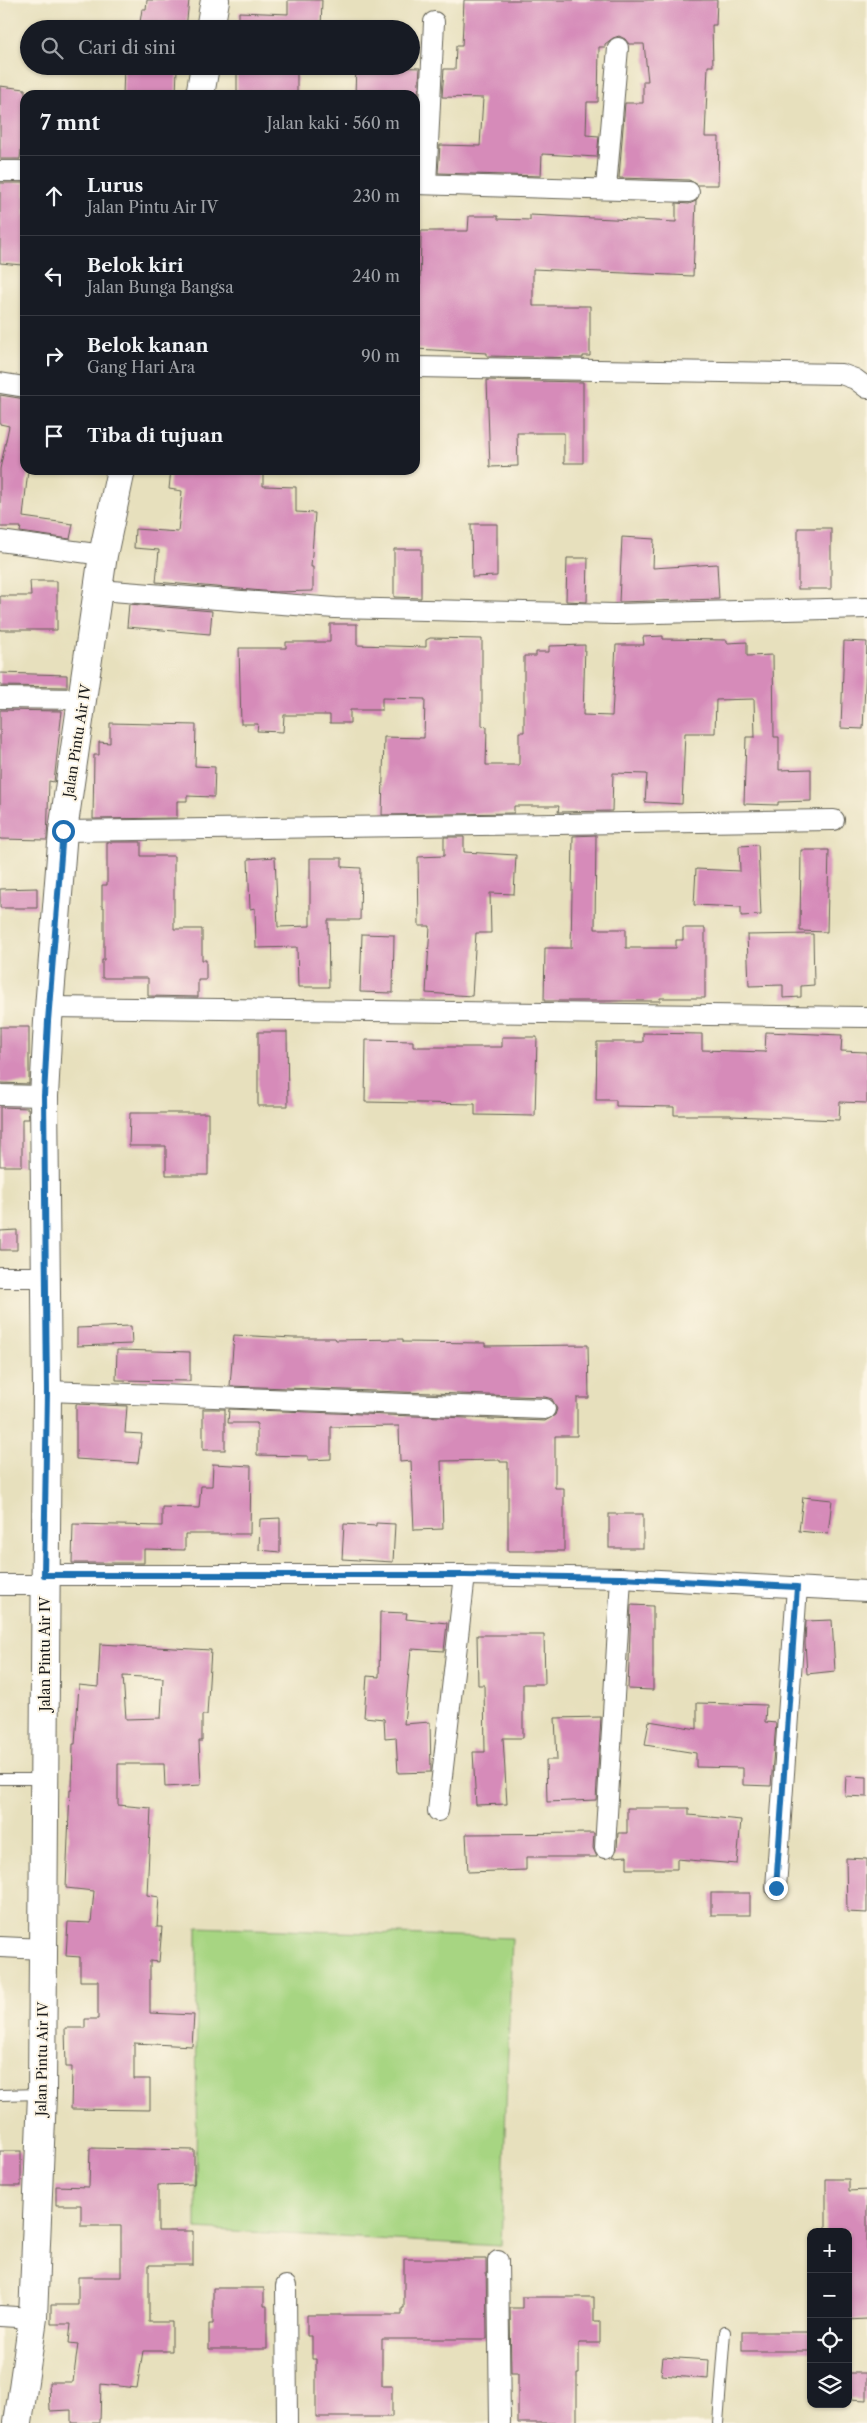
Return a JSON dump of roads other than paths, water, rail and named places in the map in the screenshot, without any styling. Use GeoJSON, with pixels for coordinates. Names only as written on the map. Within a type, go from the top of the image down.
{"type":"FeatureCollection","features":[{"type":"Feature","properties":{"kind":"main road"},"geometry":{"type":"LineString","coordinates":[[212,20],[215,0]]}},
{"type":"Feature","properties":{"kind":"main road"},"geometry":{"type":"LineString","coordinates":[[201,90],[203,75]]}},
{"type":"Feature","properties":{"kind":"main road","name":"Jalan Pintu Air IV"},"geometry":{"type":"LineString","coordinates":[[18,2423],[33,2318],[42,2094],[44,1580],[47,1391],[44,1096],[63,831],[103,555],[120,475]]}},
{"type":"Feature","properties":{"kind":"street"},"geometry":{"type":"LineString","coordinates":[[434,22],[421,184],[606,188],[689,192]]}},
{"type":"Feature","properties":{"kind":"street"},"geometry":{"type":"LineString","coordinates":[[606,188],[618,48]]}},
{"type":"Feature","properties":{"kind":"street"},"geometry":{"type":"LineString","coordinates":[[0,171],[20,171]]}},
{"type":"Feature","properties":{"kind":"street"},"geometry":{"type":"LineString","coordinates":[[420,367],[842,374],[855,379],[867,388]]}},
{"type":"Feature","properties":{"kind":"street"},"geometry":{"type":"LineString","coordinates":[[0,383],[20,387]]}},
{"type":"Feature","properties":{"kind":"street"},"geometry":{"type":"LineString","coordinates":[[0,541],[103,555]]}},
{"type":"Feature","properties":{"kind":"street"},"geometry":{"type":"LineString","coordinates":[[99,590],[354,608],[615,614],[867,608]]}},
{"type":"Feature","properties":{"kind":"street"},"geometry":{"type":"LineString","coordinates":[[0,698],[83,699]]}},
{"type":"Feature","properties":{"kind":"street"},"geometry":{"type":"LineString","coordinates":[[63,831],[834,820]]}},
{"type":"Feature","properties":{"kind":"street"},"geometry":{"type":"LineString","coordinates":[[49,1007],[867,1016]]}},
{"type":"Feature","properties":{"kind":"street"},"geometry":{"type":"LineString","coordinates":[[0,1094],[44,1096]]}},
{"type":"Feature","properties":{"kind":"street"},"geometry":{"type":"LineString","coordinates":[[0,1277],[46,1277]]}},
{"type":"Feature","properties":{"kind":"street"},"geometry":{"type":"LineString","coordinates":[[47,1391],[545,1408]]}},
{"type":"Feature","properties":{"kind":"street"},"geometry":{"type":"LineString","coordinates":[[438,1811],[465,1575]]}},
{"type":"Feature","properties":{"kind":"street"},"geometry":{"type":"LineString","coordinates":[[0,1585],[44,1580],[465,1575],[621,1578],[867,1591]]}},
{"type":"Feature","properties":{"kind":"street"},"geometry":{"type":"LineString","coordinates":[[605,1848],[621,1578]]}},
{"type":"Feature","properties":{"kind":"street"},"geometry":{"type":"LineString","coordinates":[[776,1888],[797,1587]]}},
{"type":"Feature","properties":{"kind":"street"},"geometry":{"type":"LineString","coordinates":[[0,1948],[44,1949]]}},
{"type":"Feature","properties":{"kind":"street"},"geometry":{"type":"LineString","coordinates":[[498,2261],[500,2423]]}},
{"type":"Feature","properties":{"kind":"street"},"geometry":{"type":"LineString","coordinates":[[286,2286],[287,2423]]}},
{"type":"Feature","properties":{"kind":"street"},"geometry":{"type":"LineString","coordinates":[[0,2316],[33,2318]]}},
{"type":"Feature","properties":{"kind":"lane"},"geometry":{"type":"LineString","coordinates":[[0,1779],[44,1779]]}},
{"type":"Feature","properties":{"kind":"lane"},"geometry":{"type":"LineString","coordinates":[[0,2095],[42,2094]]}},
{"type":"Feature","properties":{"kind":"lane"},"geometry":{"type":"LineString","coordinates":[[718,2423],[725,2332]]}}]}
